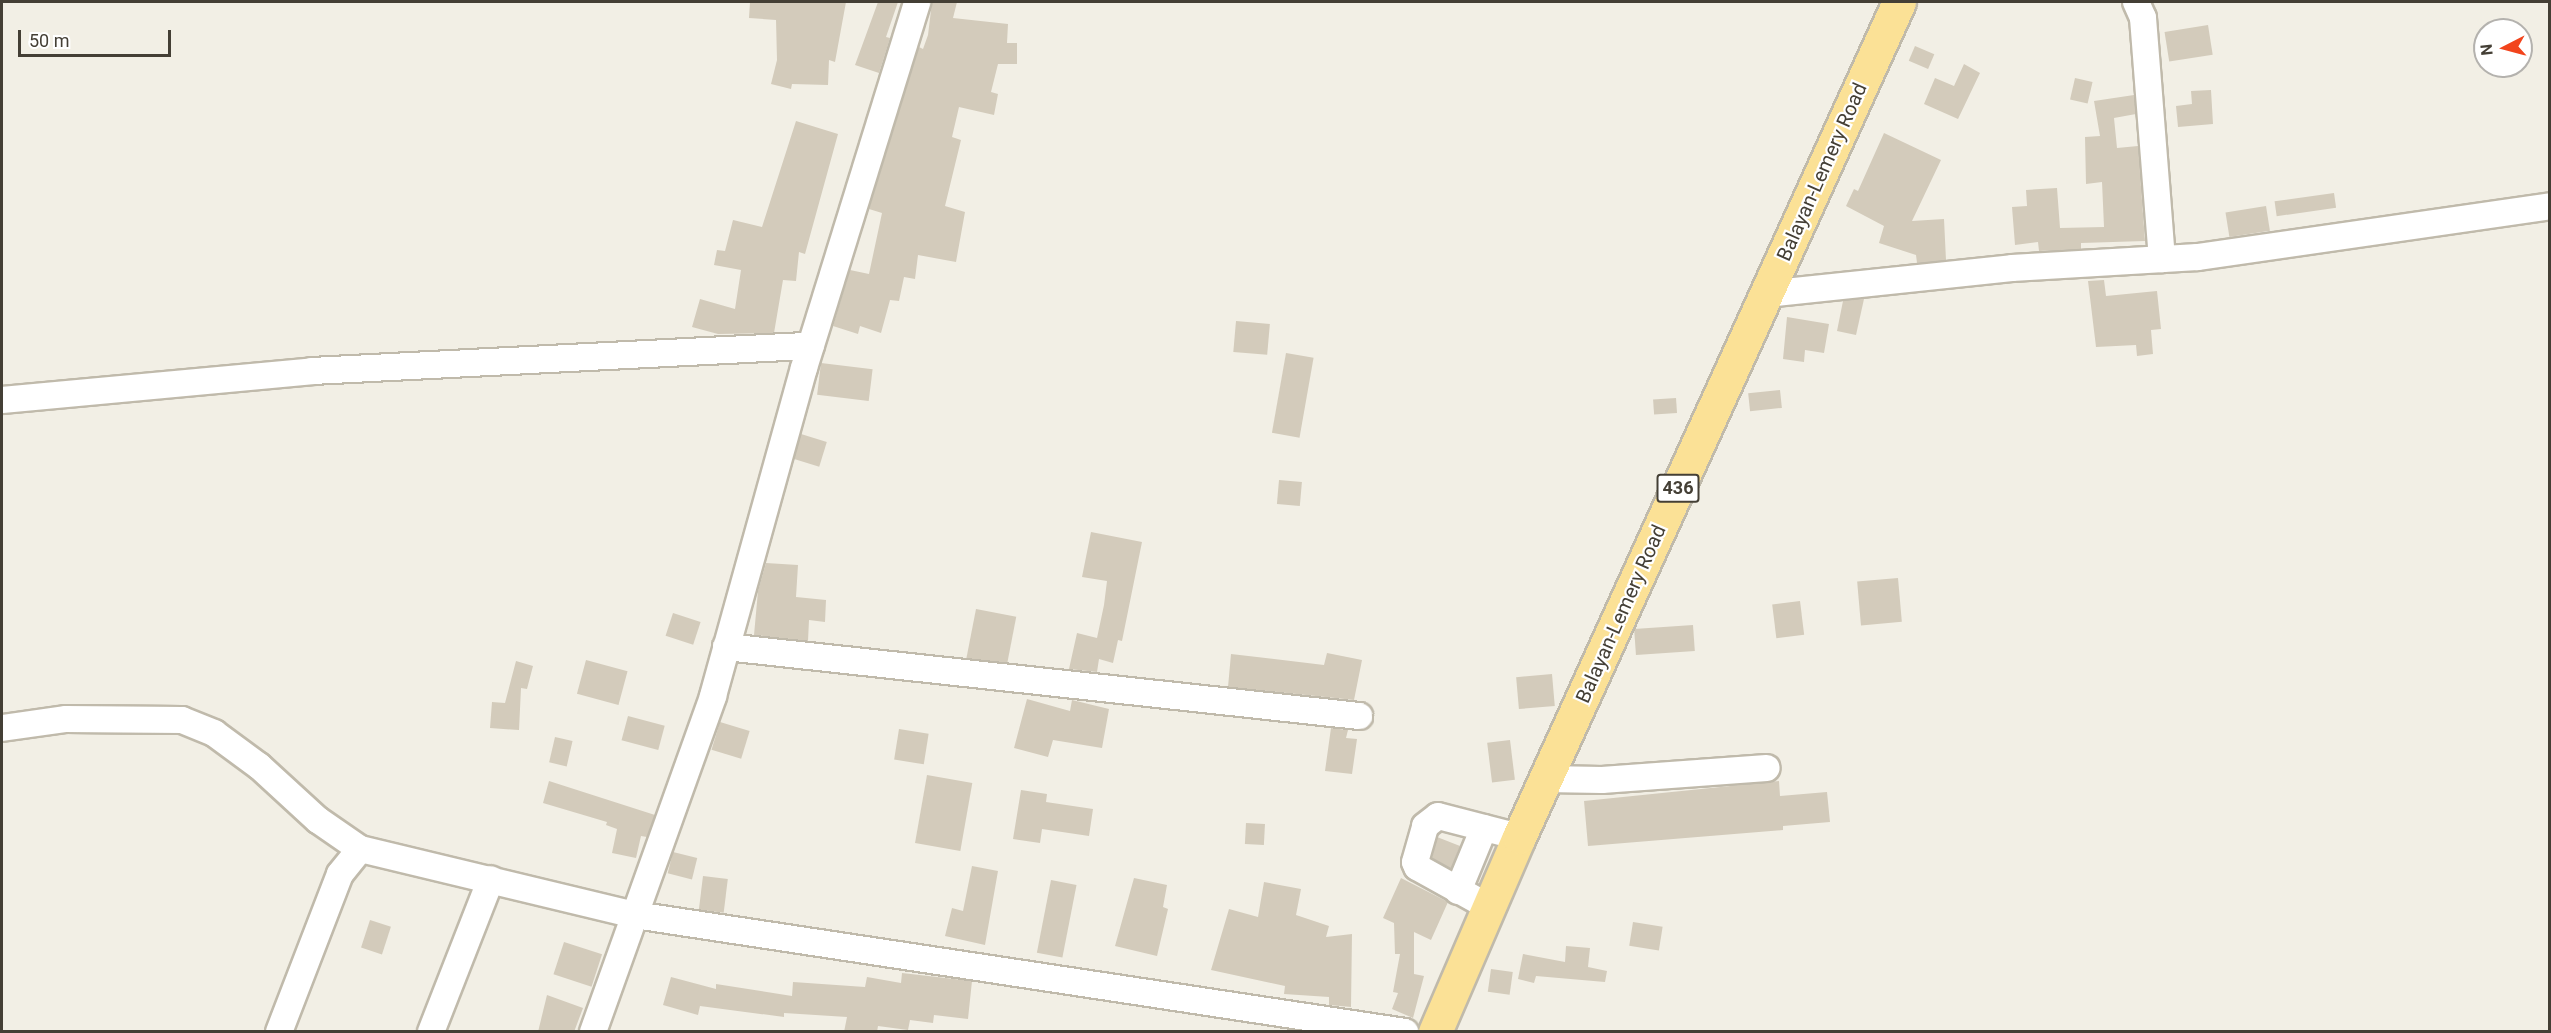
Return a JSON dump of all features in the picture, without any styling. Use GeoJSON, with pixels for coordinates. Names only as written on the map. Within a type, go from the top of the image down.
{"type":"FeatureCollection","features":[{"type":"Feature","properties":{"kind":"main road","name":"Balayan-Lemery Road"},"geometry":{"type":"LineString","coordinates":[[1435,1032],[1519,837],[1899,2]]}},
{"type":"Feature","properties":{"kind":"street"},"geometry":{"type":"LineString","coordinates":[[593,1032],[726,647],[810,346],[917,2]]}},
{"type":"Feature","properties":{"kind":"street"},"geometry":{"type":"LineString","coordinates":[[2136,2],[2143,18],[2162,259]]}},
{"type":"Feature","properties":{"kind":"street"},"geometry":{"type":"LineString","coordinates":[[1766,294],[2012,268],[2162,259],[2550,206]]}},
{"type":"Feature","properties":{"kind":"street"},"geometry":{"type":"LineString","coordinates":[[2,400],[312,371],[810,346]]}},
{"type":"Feature","properties":{"kind":"street"},"geometry":{"type":"LineString","coordinates":[[726,647],[1359,716]]}},
{"type":"Feature","properties":{"kind":"street"},"geometry":{"type":"LineString","coordinates":[[2,728],[66,719],[182,720],[214,733],[259,766],[318,820],[360,849],[635,915],[1405,1032]]}},
{"type":"Feature","properties":{"kind":"street"},"geometry":{"type":"LineString","coordinates":[[1546,779],[1602,780],[1767,768]]}},
{"type":"Feature","properties":{"kind":"street"},"geometry":{"type":"LineString","coordinates":[[1489,907],[1417,867],[1415,862],[1425,826],[1438,816],[1519,837]]}},
{"type":"Feature","properties":{"kind":"street"},"geometry":{"type":"LineString","coordinates":[[1458,891],[1484,828]]}},
{"type":"Feature","properties":{"kind":"street"},"geometry":{"type":"LineString","coordinates":[[279,1032],[340,874],[360,849]]}},
{"type":"Feature","properties":{"kind":"street"},"geometry":{"type":"LineString","coordinates":[[431,1032],[491,879]]}},
{"type":"Feature","properties":{"kind":"building"},"geometry":{"type":"Polygon","coordinates":[[[750,2],[846,2],[835,62],[829,60],[828,85],[792,84],[791,89],[771,84],[777,60],[776,20],[749,18],[750,2]]]}},
{"type":"Feature","properties":{"kind":"building"},"geometry":{"type":"Polygon","coordinates":[[[878,2],[898,2],[886,37],[890,38],[879,73],[855,65],[878,2]]]}},
{"type":"Feature","properties":{"kind":"building"},"geometry":{"type":"Polygon","coordinates":[[[932,2],[957,2],[953,18],[1008,24],[1007,43],[1017,43],[1017,64],[998,64],[991,92],[998,94],[994,115],[959,107],[952,137],[961,140],[945,206],[965,212],[956,262],[918,255],[915,279],[904,277],[899,301],[890,300],[881,333],[860,326],[858,334],[833,326],[850,270],[869,274],[882,213],[869,209],[919,47],[923,49],[928,35],[932,2]]]}},
{"type":"Feature","properties":{"kind":"building"},"geometry":{"type":"Polygon","coordinates":[[[2208,25],[2213,55],[2169,62],[2165,32],[2208,25]]]}},
{"type":"Feature","properties":{"kind":"building"},"geometry":{"type":"Polygon","coordinates":[[[1915,46],[1934,54],[1928,69],[1909,61],[1915,46]]]}},
{"type":"Feature","properties":{"kind":"building"},"geometry":{"type":"Polygon","coordinates":[[[1964,64],[1980,73],[1958,119],[1924,104],[1935,78],[1954,86],[1964,64]]]}},
{"type":"Feature","properties":{"kind":"building"},"geometry":{"type":"Polygon","coordinates":[[[2075,78],[2093,82],[2088,103],[2070,99],[2075,78]]]}},
{"type":"Feature","properties":{"kind":"building"},"geometry":{"type":"Polygon","coordinates":[[[2211,90],[2213,124],[2178,127],[2176,106],[2192,104],[2191,91],[2211,90]]]}},
{"type":"Feature","properties":{"kind":"building"},"geometry":{"type":"Polygon","coordinates":[[[2134,95],[2136,114],[2114,118],[2117,148],[2138,146],[2145,241],[2081,243],[2081,249],[2039,251],[2038,242],[2015,245],[2012,207],[2027,206],[2026,190],[2057,188],[2060,228],[2104,227],[2102,182],[2086,184],[2085,137],[2100,136],[2094,101],[2134,95]]]}},
{"type":"Feature","properties":{"kind":"building"},"geometry":{"type":"Polygon","coordinates":[[[796,121],[838,134],[805,254],[799,252],[796,281],[783,280],[774,333],[718,334],[692,327],[700,299],[735,309],[741,270],[714,265],[717,250],[725,251],[733,220],[762,227],[796,121]]]}},
{"type":"Feature","properties":{"kind":"building"},"geometry":{"type":"Polygon","coordinates":[[[1884,133],[1941,160],[1912,221],[1944,219],[1946,260],[1917,263],[1916,255],[1879,243],[1884,226],[1846,206],[1854,189],[1858,191],[1884,133]]]}},
{"type":"Feature","properties":{"kind":"building"},"geometry":{"type":"Polygon","coordinates":[[[2334,193],[2336,208],[2277,216],[2275,201],[2334,193]]]}},
{"type":"Feature","properties":{"kind":"building"},"geometry":{"type":"Polygon","coordinates":[[[2266,206],[2270,231],[2229,237],[2226,212],[2266,206]]]}},
{"type":"Feature","properties":{"kind":"building"},"geometry":{"type":"Polygon","coordinates":[[[2104,280],[2106,296],[2157,291],[2161,329],[2151,330],[2153,354],[2137,356],[2136,345],[2096,347],[2088,281],[2104,280]]]}},
{"type":"Feature","properties":{"kind":"building"},"geometry":{"type":"Polygon","coordinates":[[[1864,299],[1856,335],[1837,331],[1843,301],[1864,299]]]}},
{"type":"Feature","properties":{"kind":"building"},"geometry":{"type":"Polygon","coordinates":[[[1787,317],[1829,324],[1824,353],[1805,350],[1804,362],[1783,359],[1787,317]]]}},
{"type":"Feature","properties":{"kind":"building"},"geometry":{"type":"Polygon","coordinates":[[[1236,321],[1270,324],[1267,355],[1233,352],[1236,321]]]}},
{"type":"Feature","properties":{"kind":"building"},"geometry":{"type":"Polygon","coordinates":[[[1286,353],[1314,358],[1300,438],[1272,433],[1286,353]]]}},
{"type":"Feature","properties":{"kind":"building"},"geometry":{"type":"Polygon","coordinates":[[[821,363],[873,369],[869,401],[817,395],[821,363]]]}},
{"type":"Feature","properties":{"kind":"building"},"geometry":{"type":"Polygon","coordinates":[[[1780,390],[1782,408],[1750,411],[1748,393],[1780,390]]]}},
{"type":"Feature","properties":{"kind":"building"},"geometry":{"type":"Polygon","coordinates":[[[1676,398],[1677,413],[1654,415],[1653,400],[1676,398]]]}},
{"type":"Feature","properties":{"kind":"building"},"geometry":{"type":"Polygon","coordinates":[[[801,434],[827,442],[819,467],[793,459],[801,434]]]}},
{"type":"Feature","properties":{"kind":"building"},"geometry":{"type":"Polygon","coordinates":[[[1279,480],[1302,482],[1300,506],[1277,504],[1279,480]]]}},
{"type":"Feature","properties":{"kind":"building"},"geometry":{"type":"Polygon","coordinates":[[[1091,532],[1142,542],[1122,641],[1118,640],[1113,663],[1099,659],[1097,672],[1069,669],[1077,633],[1097,638],[1104,605],[1107,581],[1082,577],[1091,532]]]}},
{"type":"Feature","properties":{"kind":"building"},"geometry":{"type":"Polygon","coordinates":[[[766,563],[798,565],[796,597],[826,600],[825,622],[809,620],[808,641],[754,635],[758,591],[766,563]]]}},
{"type":"Feature","properties":{"kind":"building"},"geometry":{"type":"Polygon","coordinates":[[[1898,578],[1902,622],[1861,625],[1857,582],[1898,578]]]}},
{"type":"Feature","properties":{"kind":"building"},"geometry":{"type":"Polygon","coordinates":[[[1800,601],[1804,635],[1776,638],[1772,604],[1800,601]]]}},
{"type":"Feature","properties":{"kind":"building"},"geometry":{"type":"Polygon","coordinates":[[[976,609],[1016,617],[1007,666],[966,658],[976,609]]]}},
{"type":"Feature","properties":{"kind":"building"},"geometry":{"type":"Polygon","coordinates":[[[673,613],[701,622],[693,645],[666,636],[673,613]]]}},
{"type":"Feature","properties":{"kind":"building"},"geometry":{"type":"Polygon","coordinates":[[[1693,625],[1695,651],[1636,655],[1634,629],[1693,625]]]}},
{"type":"Feature","properties":{"kind":"building"},"geometry":{"type":"Polygon","coordinates":[[[1327,653],[1362,660],[1354,700],[1228,687],[1231,654],[1324,665],[1327,653]]]}},
{"type":"Feature","properties":{"kind":"building"},"geometry":{"type":"Polygon","coordinates":[[[586,660],[628,671],[618,705],[577,694],[586,660]]]}},
{"type":"Feature","properties":{"kind":"building"},"geometry":{"type":"Polygon","coordinates":[[[516,661],[533,666],[527,689],[521,688],[519,730],[490,728],[492,702],[505,703],[516,661]]]}},
{"type":"Feature","properties":{"kind":"building"},"geometry":{"type":"Polygon","coordinates":[[[1552,674],[1555,706],[1519,709],[1516,677],[1552,674]]]}},
{"type":"Feature","properties":{"kind":"building"},"geometry":{"type":"Polygon","coordinates":[[[1027,699],[1070,711],[1072,700],[1109,709],[1102,748],[1053,740],[1048,757],[1014,748],[1027,699]]]}},
{"type":"Feature","properties":{"kind":"building"},"geometry":{"type":"Polygon","coordinates":[[[628,716],[665,726],[658,750],[622,740],[628,716]]]}},
{"type":"Feature","properties":{"kind":"building"},"geometry":{"type":"Polygon","coordinates":[[[720,722],[750,731],[741,759],[712,750],[720,722]]]}},
{"type":"Feature","properties":{"kind":"building"},"geometry":{"type":"Polygon","coordinates":[[[1331,728],[1348,730],[1346,738],[1357,739],[1352,774],[1325,771],[1331,728]]]}},
{"type":"Feature","properties":{"kind":"building"},"geometry":{"type":"Polygon","coordinates":[[[899,729],[929,734],[924,764],[894,760],[899,729]]]}},
{"type":"Feature","properties":{"kind":"building"},"geometry":{"type":"Polygon","coordinates":[[[555,737],[573,741],[567,766],[549,762],[555,737]]]}},
{"type":"Feature","properties":{"kind":"building"},"geometry":{"type":"Polygon","coordinates":[[[1510,740],[1515,780],[1492,783],[1487,743],[1510,740]]]}},
{"type":"Feature","properties":{"kind":"building"},"geometry":{"type":"Polygon","coordinates":[[[927,775],[972,783],[960,851],[915,843],[927,775]]]}},
{"type":"Feature","properties":{"kind":"building"},"geometry":{"type":"Polygon","coordinates":[[[549,781],[655,815],[647,837],[641,836],[636,858],[612,853],[617,829],[606,825],[607,822],[543,803],[549,781]]]}},
{"type":"Feature","properties":{"kind":"building"},"geometry":{"type":"Polygon","coordinates":[[[1779,781],[1780,796],[1827,792],[1830,822],[1783,826],[1783,830],[1588,846],[1584,801],[1779,781]]]}},
{"type":"Feature","properties":{"kind":"building"},"geometry":{"type":"Polygon","coordinates":[[[1021,790],[1047,794],[1046,802],[1093,809],[1089,836],[1042,829],[1040,843],[1013,839],[1021,790]]]}},
{"type":"Feature","properties":{"kind":"building"},"geometry":{"type":"Polygon","coordinates":[[[1246,823],[1265,824],[1264,845],[1245,844],[1246,823]]]}},
{"type":"Feature","properties":{"kind":"building"},"geometry":{"type":"Polygon","coordinates":[[[1437,837],[1460,846],[1451,869],[1432,858],[1437,837]]]}},
{"type":"Feature","properties":{"kind":"building"},"geometry":{"type":"Polygon","coordinates":[[[673,852],[697,858],[692,879],[668,873],[673,852]]]}},
{"type":"Feature","properties":{"kind":"building"},"geometry":{"type":"Polygon","coordinates":[[[972,866],[998,871],[985,945],[945,936],[952,908],[963,911],[972,866]]]}},
{"type":"Feature","properties":{"kind":"building"},"geometry":{"type":"Polygon","coordinates":[[[703,876],[728,879],[724,913],[699,910],[703,876]]]}},
{"type":"Feature","properties":{"kind":"building"},"geometry":{"type":"Polygon","coordinates":[[[1134,878],[1167,885],[1163,907],[1168,909],[1157,956],[1115,946],[1134,878]]]}},
{"type":"Feature","properties":{"kind":"building"},"geometry":{"type":"Polygon","coordinates":[[[1401,878],[1448,902],[1431,940],[1414,932],[1414,974],[1424,976],[1413,1018],[1392,1009],[1398,993],[1393,992],[1400,954],[1395,954],[1394,923],[1383,918],[1401,878]]]}},
{"type":"Feature","properties":{"kind":"building"},"geometry":{"type":"Polygon","coordinates":[[[1051,880],[1077,885],[1062,958],[1037,953],[1051,880]]]}},
{"type":"Feature","properties":{"kind":"building"},"geometry":{"type":"Polygon","coordinates":[[[1264,882],[1301,889],[1296,915],[1329,926],[1326,937],[1352,934],[1351,1007],[1329,1005],[1329,997],[1284,994],[1285,986],[1211,970],[1229,909],[1258,917],[1264,882]]]}},
{"type":"Feature","properties":{"kind":"building"},"geometry":{"type":"Polygon","coordinates":[[[370,920],[391,927],[382,954],[361,948],[370,920]]]}},
{"type":"Feature","properties":{"kind":"building"},"geometry":{"type":"Polygon","coordinates":[[[1633,922],[1663,927],[1659,950],[1629,946],[1633,922]]]}},
{"type":"Feature","properties":{"kind":"building"},"geometry":{"type":"Polygon","coordinates":[[[564,942],[602,954],[592,987],[553,974],[564,942]]]}},
{"type":"Feature","properties":{"kind":"building"},"geometry":{"type":"Polygon","coordinates":[[[1566,946],[1590,948],[1588,967],[1607,971],[1605,982],[1536,976],[1534,983],[1518,979],[1523,954],[1565,962],[1566,946]]]}},
{"type":"Feature","properties":{"kind":"building"},"geometry":{"type":"Polygon","coordinates":[[[1491,969],[1513,972],[1510,995],[1488,992],[1491,969]]]}},
{"type":"Feature","properties":{"kind":"building"},"geometry":{"type":"Polygon","coordinates":[[[902,973],[972,981],[968,1019],[934,1015],[933,1023],[910,1020],[908,1030],[878,1026],[877,1032],[844,1032],[847,1017],[784,1013],[784,1017],[700,1006],[698,1015],[663,1005],[671,977],[716,989],[716,984],[792,996],[793,982],[865,987],[867,977],[901,983],[902,973]]]}},
{"type":"Feature","properties":{"kind":"building"},"geometry":{"type":"Polygon","coordinates":[[[547,995],[583,1008],[574,1032],[538,1032],[547,995]]]}}]}
